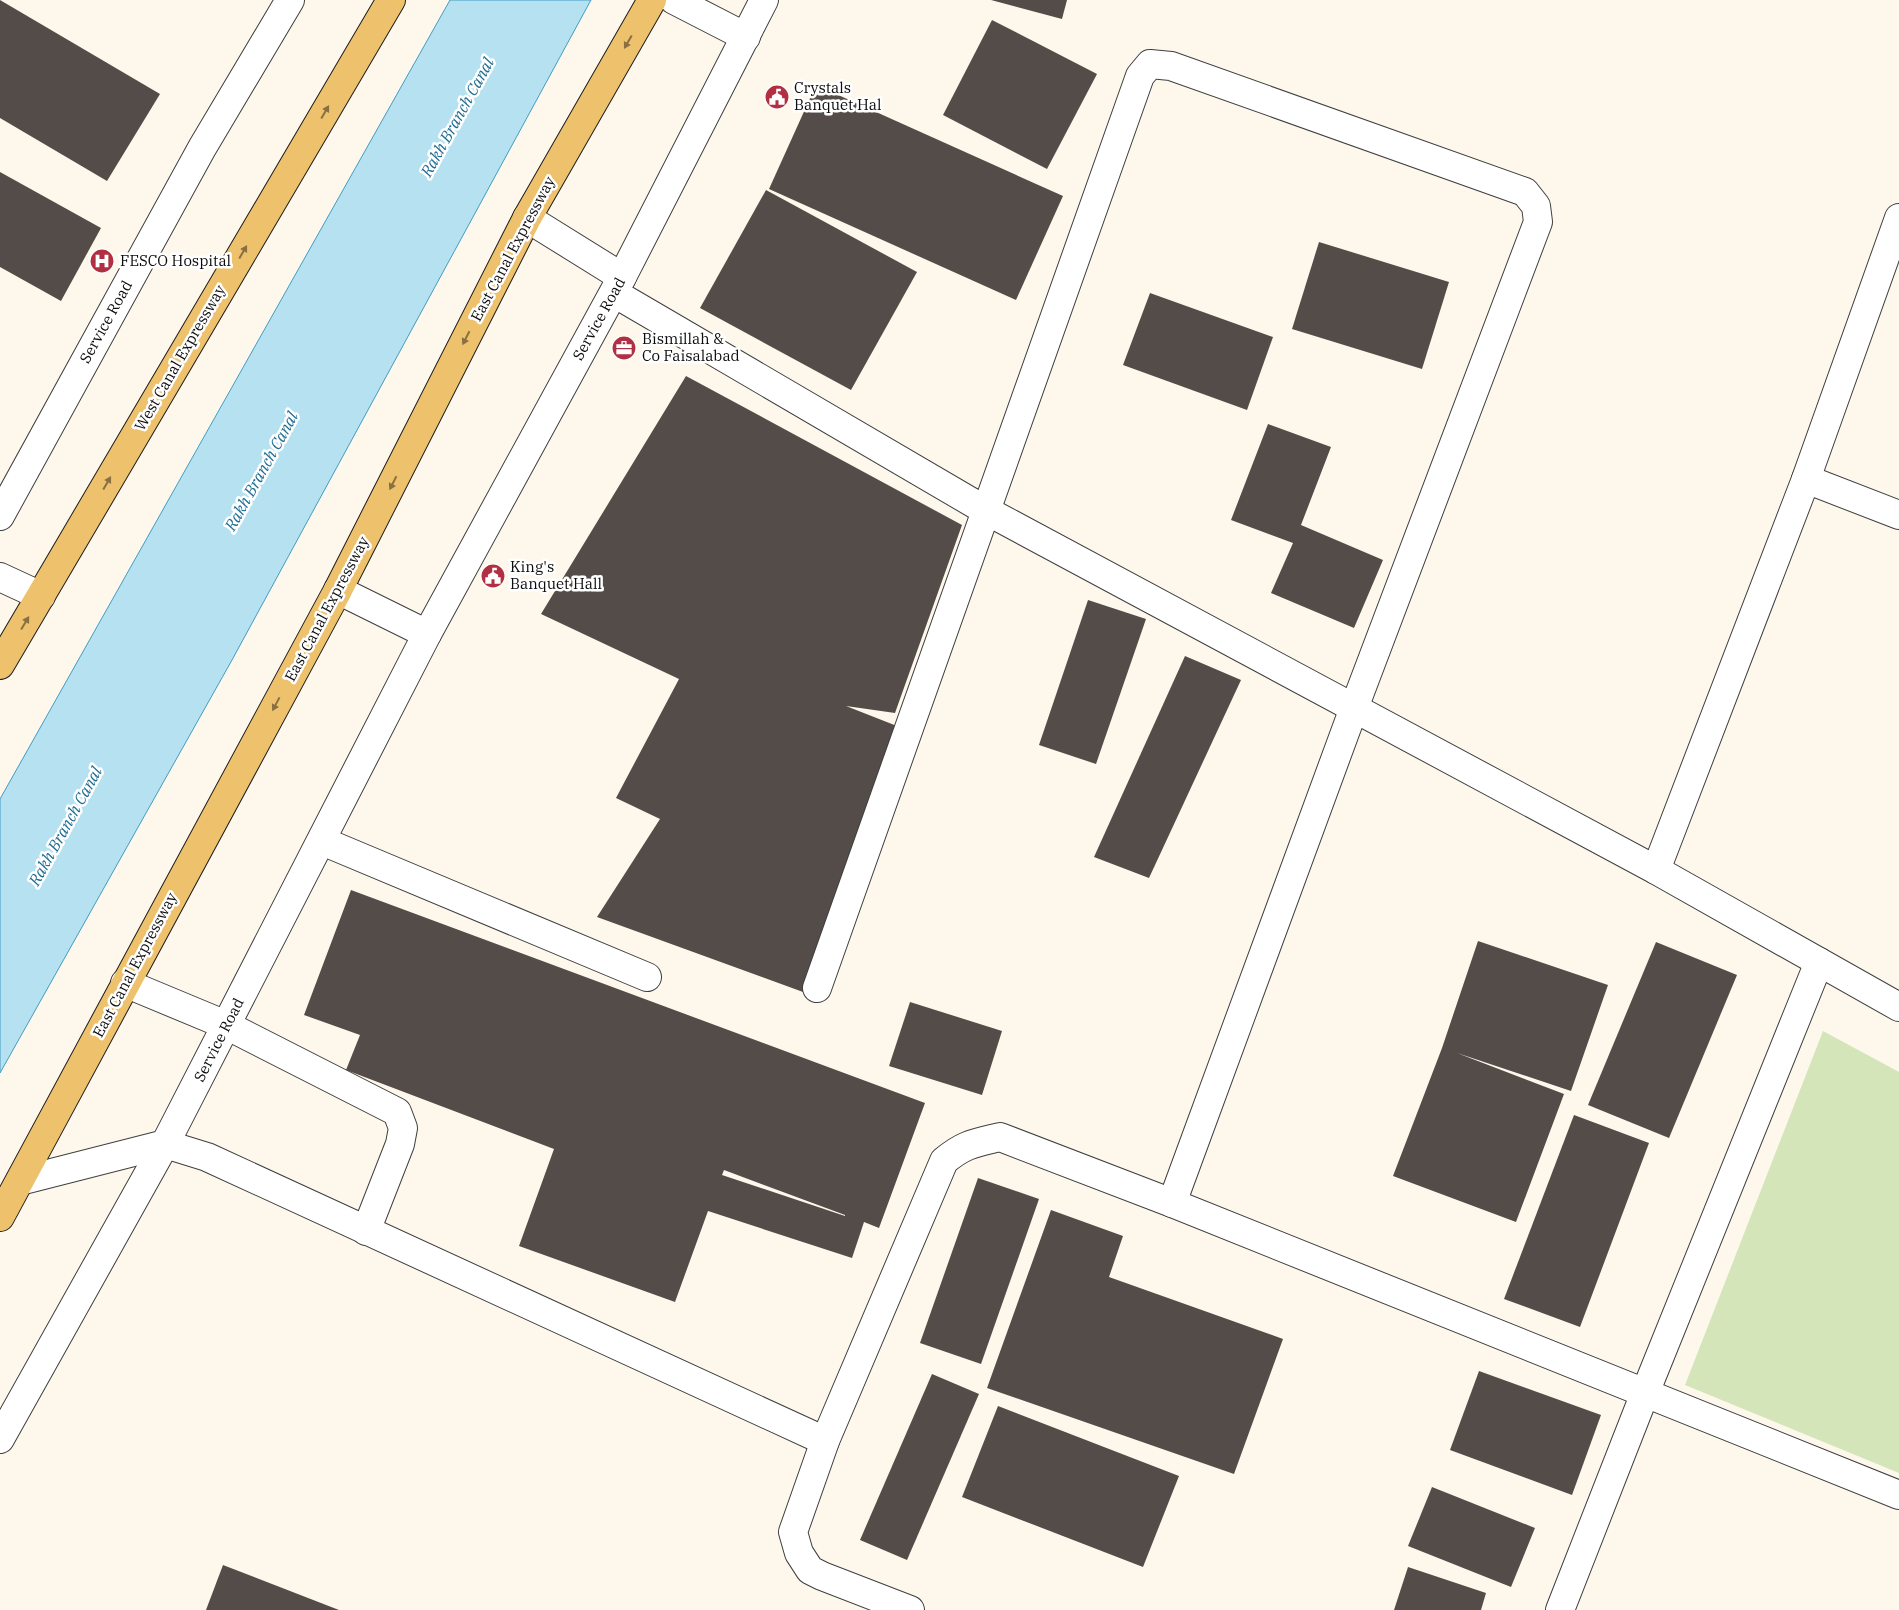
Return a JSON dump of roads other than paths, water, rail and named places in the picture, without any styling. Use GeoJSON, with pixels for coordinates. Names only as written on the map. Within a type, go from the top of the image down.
{"type":"FeatureCollection","features":[{"type":"Feature","properties":{"kind":"main road","name":"West Canal Expressway"},"geometry":{"type":"LineString","coordinates":[[0,665],[391,0]]}},
{"type":"Feature","properties":{"kind":"main road","name":"East Canal Expressway"},"geometry":{"type":"LineString","coordinates":[[0,1217],[338,590],[528,218],[652,0]]}},
{"type":"Feature","properties":{"kind":"street","name":"Service Road"},"geometry":{"type":"LineString","coordinates":[[0,516],[202,148],[290,0]]}},
{"type":"Feature","properties":{"kind":"street"},"geometry":{"type":"LineString","coordinates":[[674,0],[746,37]]}},
{"type":"Feature","properties":{"kind":"street","name":"Service Road"},"geometry":{"type":"LineString","coordinates":[[0,1439],[165,1144],[427,634],[618,285],[764,0]]}},
{"type":"Feature","properties":{"kind":"street"},"geometry":{"type":"LineString","coordinates":[[817,988],[1140,76],[1150,64],[1171,66],[1525,192],[1536,206],[1538,222],[1354,708],[1172,1203]]}},
{"type":"Feature","properties":{"kind":"street"},"geometry":{"type":"LineString","coordinates":[[528,218],[618,285],[985,510],[1656,870],[1899,1007]]}},
{"type":"Feature","properties":{"kind":"street"},"geometry":{"type":"LineString","coordinates":[[1656,870],[1806,479],[1899,218]]}},
{"type":"Feature","properties":{"kind":"street"},"geometry":{"type":"LineString","coordinates":[[1806,479],[1899,515]]}},
{"type":"Feature","properties":{"kind":"street"},"geometry":{"type":"LineString","coordinates":[[0,577],[41,596]]}},
{"type":"Feature","properties":{"kind":"street"},"geometry":{"type":"LineString","coordinates":[[338,590],[427,634]]}},
{"type":"Feature","properties":{"kind":"street"},"geometry":{"type":"LineString","coordinates":[[322,841],[647,977]]}},
{"type":"Feature","properties":{"kind":"street"},"geometry":{"type":"LineString","coordinates":[[1560,1610],[1645,1392],[1819,962]]}},
{"type":"Feature","properties":{"kind":"street"},"geometry":{"type":"LineString","coordinates":[[125,983],[226,1025],[397,1112],[403,1128],[400,1144],[366,1231]]}},
{"type":"Feature","properties":{"kind":"street"},"geometry":{"type":"LineString","coordinates":[[910,1610],[810,1570],[799,1552],[793,1532],[825,1441],[944,1161],[959,1149],[1000,1137],[1172,1203],[1899,1495]]}},
{"type":"Feature","properties":{"kind":"street"},"geometry":{"type":"LineString","coordinates":[[20,1181],[165,1144],[207,1157],[825,1441]]}},
{"type":"Feature","properties":{"kind":"water","name":"Rakh Branch Canal"},"geometry":{"type":"Polygon","coordinates":[[[450,0],[591,0],[232,660],[0,1073],[0,799],[450,0]]]}},
{"type":"Feature","properties":{"kind":"place","name":"Crystals Banquet Hal"},"geometry":{"type":"Point","coordinates":[777,97]}},
{"type":"Feature","properties":{"kind":"place","name":"FESCO Hospital"},"geometry":{"type":"Point","coordinates":[102,261]}},
{"type":"Feature","properties":{"kind":"place","name":"Bismillah & Co Faisalabad"},"geometry":{"type":"Point","coordinates":[624,348]}},
{"type":"Feature","properties":{"kind":"place","name":"King's Banquet Hall"},"geometry":{"type":"Point","coordinates":[493,576]}}]}
